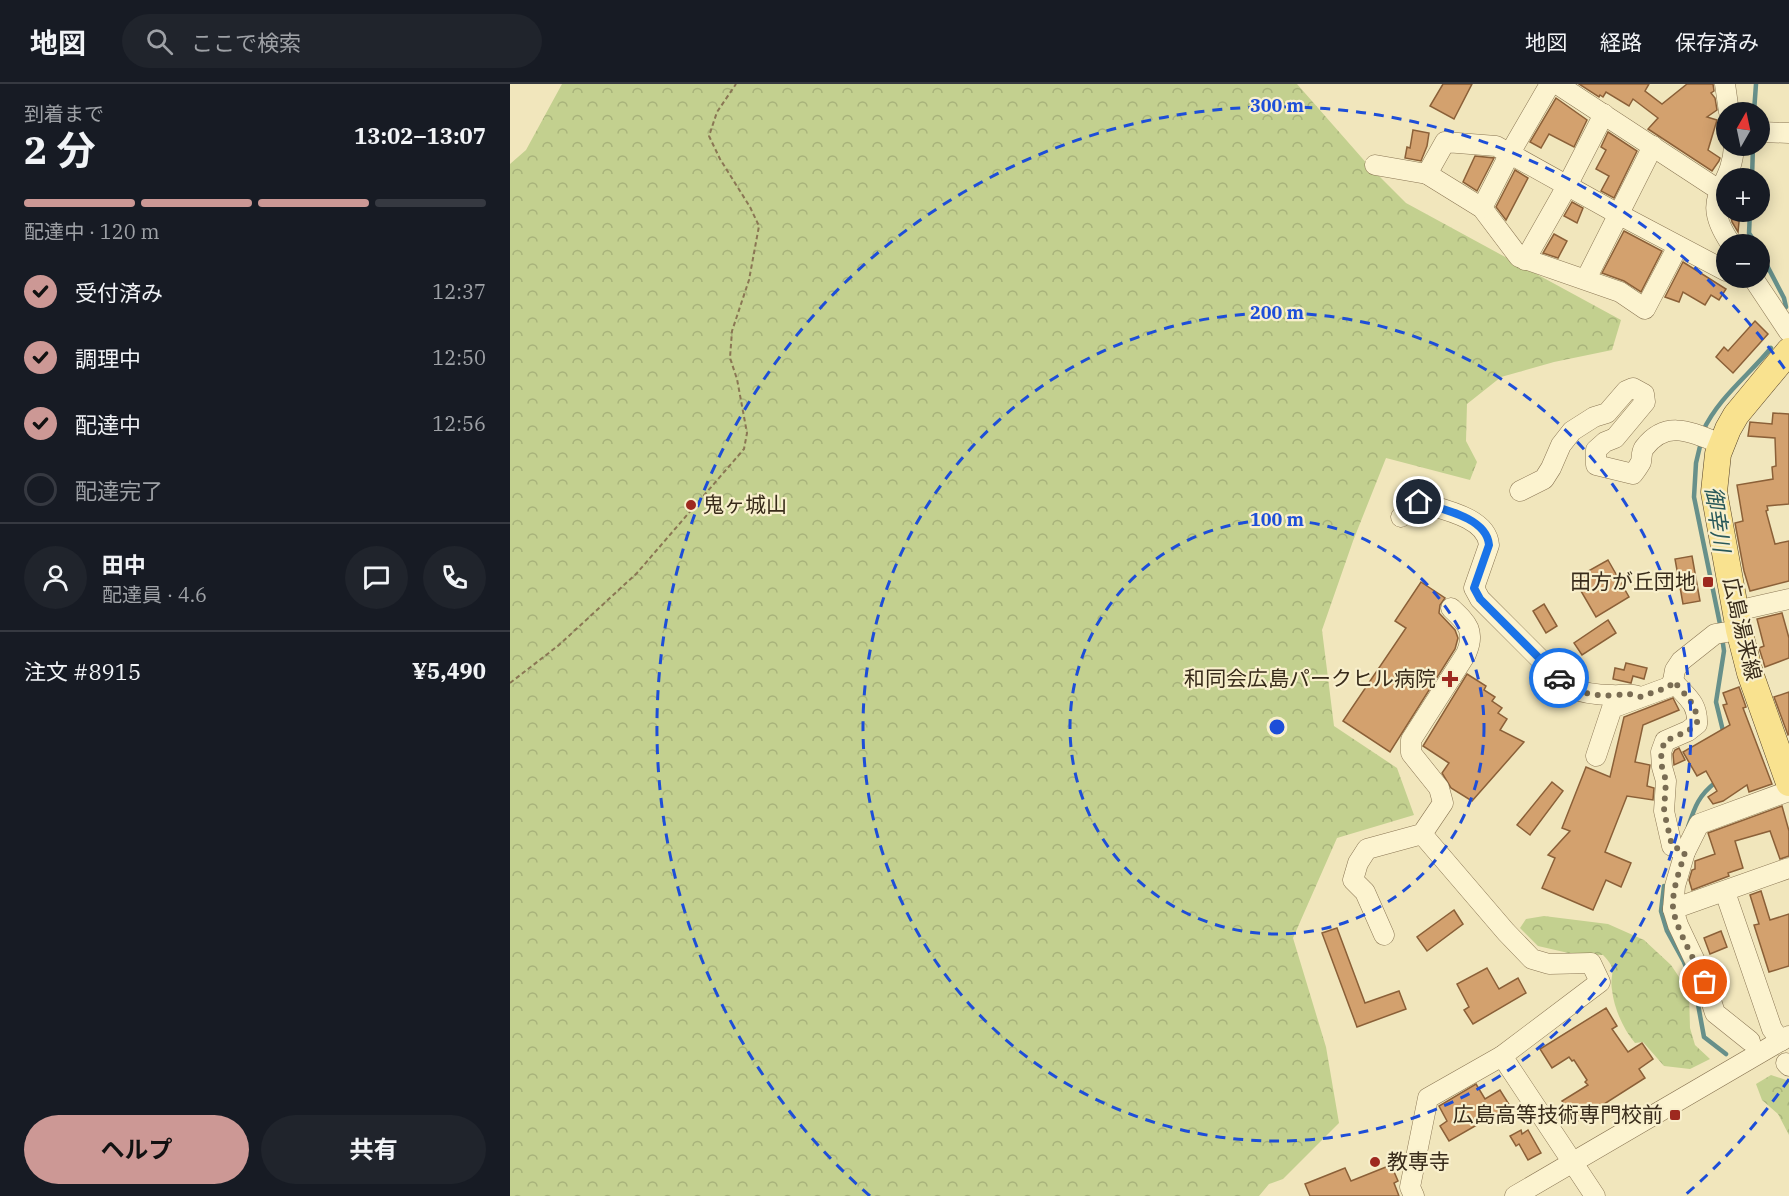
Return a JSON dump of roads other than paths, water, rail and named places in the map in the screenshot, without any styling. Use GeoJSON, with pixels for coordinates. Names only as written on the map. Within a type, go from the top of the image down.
{"type":"FeatureCollection","features":[{"type":"Feature","properties":{"kind":"main road","name":"広島湯来線"},"geometry":{"type":"LineString","coordinates":[[1789,351],[1736,415],[1718,454],[1714,492],[1737,620],[1750,673],[1789,783]]}},
{"type":"Feature","properties":{"kind":"street"},"geometry":{"type":"LineString","coordinates":[[1482,208],[1510,153],[1550,84]]}},
{"type":"Feature","properties":{"kind":"street"},"geometry":{"type":"LineString","coordinates":[[1557,84],[1716,188]]}},
{"type":"Feature","properties":{"kind":"street"},"geometry":{"type":"LineString","coordinates":[[1725,84],[1728,102]]}},
{"type":"Feature","properties":{"kind":"street"},"geometry":{"type":"LineString","coordinates":[[1524,260],[1567,186],[1604,114]]}},
{"type":"Feature","properties":{"kind":"street"},"geometry":{"type":"LineString","coordinates":[[1770,132],[1789,133]]}},
{"type":"Feature","properties":{"kind":"street"},"geometry":{"type":"LineString","coordinates":[[1427,174],[1444,142],[1496,146],[1716,266]]}},
{"type":"Feature","properties":{"kind":"street"},"geometry":{"type":"LineString","coordinates":[[1586,279],[1653,146]]}},
{"type":"Feature","properties":{"kind":"street"},"geometry":{"type":"LineString","coordinates":[[1375,165],[1427,174],[1482,208],[1519,257],[1620,292],[1645,309],[1678,246]]}},
{"type":"Feature","properties":{"kind":"street"},"geometry":{"type":"LineString","coordinates":[[1760,288],[1789,332]]}},
{"type":"Feature","properties":{"kind":"street"},"geometry":{"type":"LineString","coordinates":[[1520,491],[1544,479],[1572,431],[1594,417],[1606,413],[1626,391],[1633,388],[1644,394],[1645,402],[1615,438],[1605,442],[1596,450],[1596,465],[1633,474],[1641,464],[1643,450],[1658,434],[1670,429],[1692,433],[1721,444]]}},
{"type":"Feature","properties":{"kind":"street"},"geometry":{"type":"LineString","coordinates":[[1401,517],[1419,502],[1472,520],[1483,529],[1489,538],[1489,545],[1474,588],[1485,605],[1568,687],[1581,693],[1614,696],[1632,693],[1640,697]]}},
{"type":"Feature","properties":{"kind":"street"},"geometry":{"type":"LineString","coordinates":[[1596,756],[1612,708],[1669,687],[1674,681],[1675,670],[1681,661],[1715,633],[1737,620],[1789,599]]}},
{"type":"Feature","properties":{"kind":"street"},"geometry":{"type":"LineString","coordinates":[[1384,935],[1365,892],[1353,880],[1358,863],[1367,849],[1422,834],[1443,803],[1439,788],[1411,753],[1411,740],[1471,643],[1470,632],[1465,621],[1451,608]]}},
{"type":"Feature","properties":{"kind":"street"},"geometry":{"type":"LineString","coordinates":[[1674,681],[1682,693],[1693,702],[1697,714],[1697,724],[1688,731],[1665,741],[1661,752],[1666,781],[1664,811],[1672,846],[1685,852]]}},
{"type":"Feature","properties":{"kind":"street"},"geometry":{"type":"LineString","coordinates":[[1750,1041],[1715,1013],[1705,982],[1678,925],[1673,909],[1675,886],[1685,852],[1699,824],[1789,791]]}},
{"type":"Feature","properties":{"kind":"street"},"geometry":{"type":"LineString","coordinates":[[1414,1196],[1410,1187],[1428,1098],[1502,1056],[1600,982],[1591,963],[1549,964],[1532,959],[1422,834]]}},
{"type":"Feature","properties":{"kind":"street"},"geometry":{"type":"LineString","coordinates":[[1673,909],[1789,868]]}},
{"type":"Feature","properties":{"kind":"street"},"geometry":{"type":"LineString","coordinates":[[1515,1196],[1785,1039],[1772,1029],[1725,892]]}},
{"type":"Feature","properties":{"kind":"street"},"geometry":{"type":"LineString","coordinates":[[1502,1056],[1595,1196]]}},
{"type":"Feature","properties":{"kind":"waterway","name":"御幸川"},"geometry":{"type":"LineString","coordinates":[[1755,102],[1756,84]]}},
{"type":"Feature","properties":{"kind":"waterway","name":"御幸川"},"geometry":{"type":"LineString","coordinates":[[1752,168],[1753,156]]}},
{"type":"Feature","properties":{"kind":"waterway","name":"御幸川"},"geometry":{"type":"LineString","coordinates":[[1750,222],[1750,234]]}},
{"type":"Feature","properties":{"kind":"waterway","name":"御幸川"},"geometry":{"type":"LineString","coordinates":[[1770,271],[1784,298],[1786,307]]}},
{"type":"Feature","properties":{"kind":"waterway","name":"御幸川"},"geometry":{"type":"LineString","coordinates":[[1703,431],[1725,397],[1771,348]]}},
{"type":"Feature","properties":{"kind":"waterway","name":"御幸川"},"geometry":{"type":"LineString","coordinates":[[1701,442],[1696,463],[1694,497],[1721,629]]}},
{"type":"Feature","properties":{"kind":"waterway","name":"御幸川"},"geometry":{"type":"LineString","coordinates":[[1722,637],[1724,651],[1716,702],[1724,735]]}},
{"type":"Feature","properties":{"kind":"waterway","name":"御幸川"},"geometry":{"type":"LineString","coordinates":[[1688,827],[1698,802],[1716,782]]}},
{"type":"Feature","properties":{"kind":"waterway","name":"御幸川"},"geometry":{"type":"LineString","coordinates":[[1664,886],[1661,911],[1667,931],[1695,988],[1704,1037],[1726,1054]]}},
{"type":"Feature","properties":{"kind":"place","name":"鬼ヶ城山"},"geometry":{"type":"Point","coordinates":[691,505]}},
{"type":"Feature","properties":{"kind":"place","name":"田方が丘団地"},"geometry":{"type":"Point","coordinates":[1708,582]}},
{"type":"Feature","properties":{"kind":"place","name":"和同会広島パークヒル病院"},"geometry":{"type":"Point","coordinates":[1450,679]}},
{"type":"Feature","properties":{"kind":"place","name":"広島高等技術専門校前"},"geometry":{"type":"Point","coordinates":[1675,1115]}},
{"type":"Feature","properties":{"kind":"place","name":"教専寺"},"geometry":{"type":"Point","coordinates":[1375,1162]}}]}
